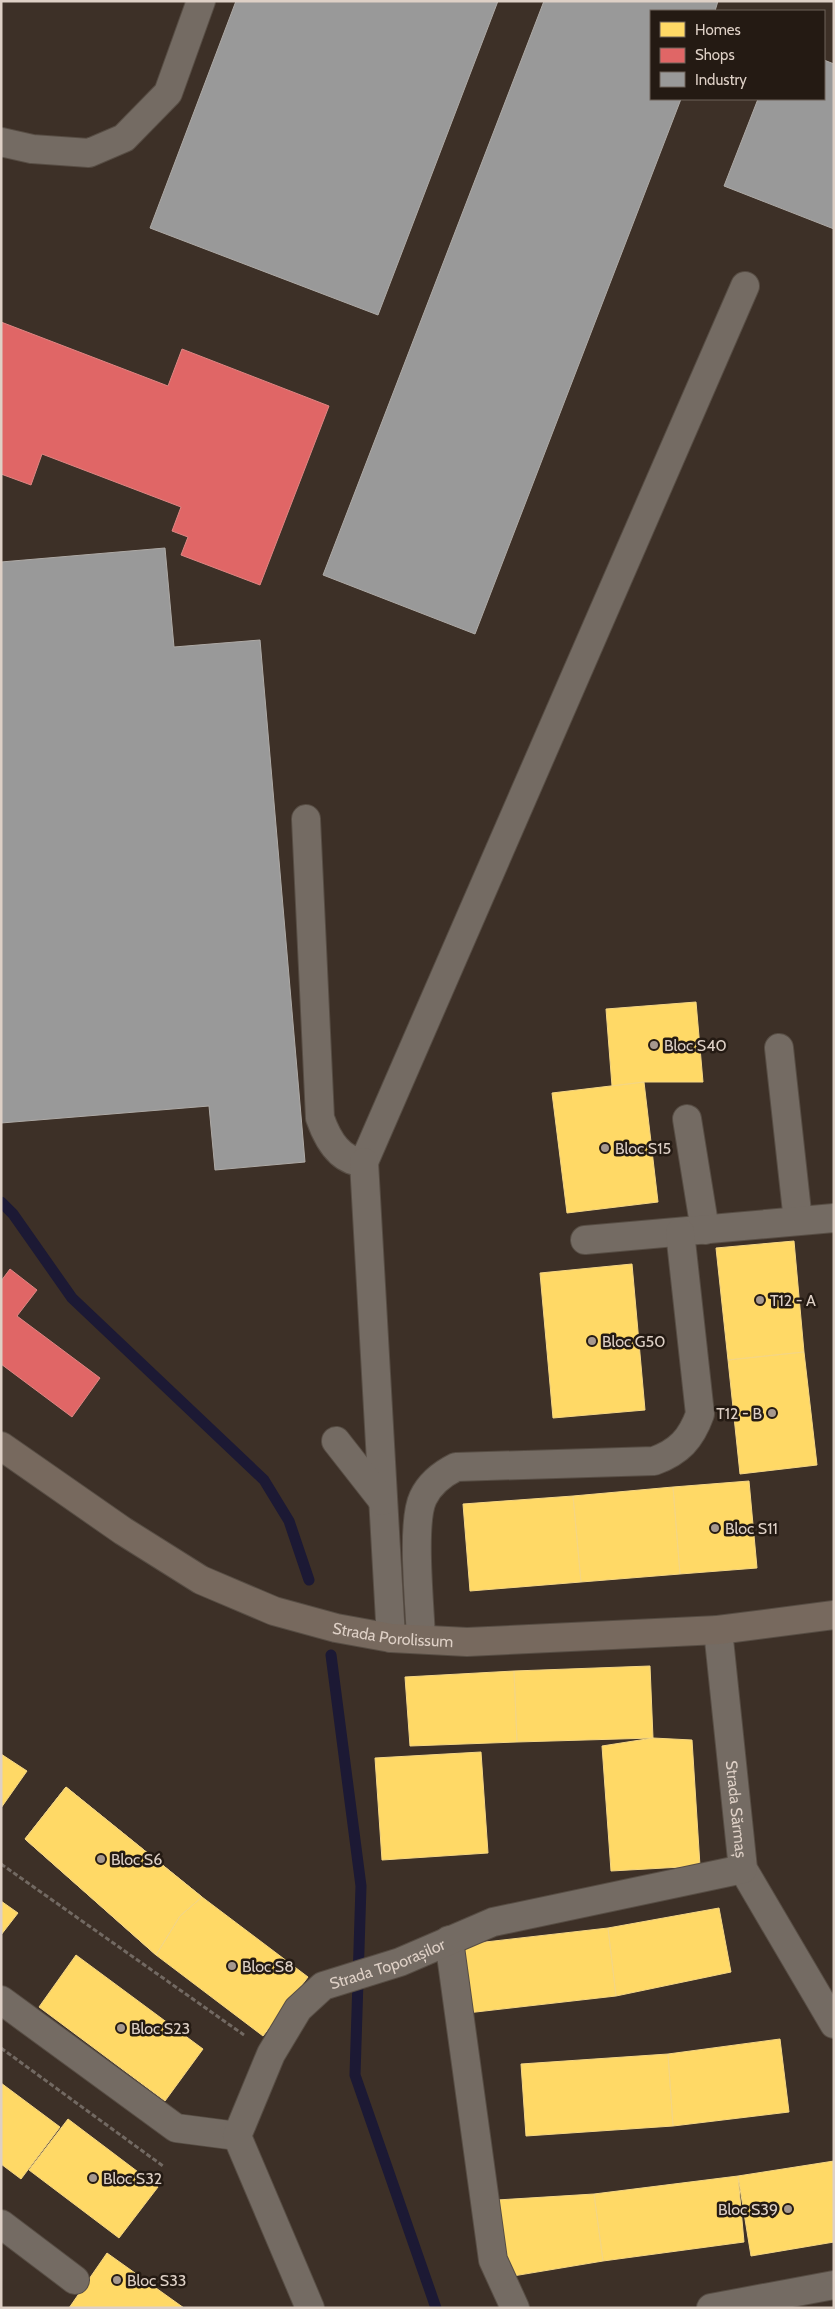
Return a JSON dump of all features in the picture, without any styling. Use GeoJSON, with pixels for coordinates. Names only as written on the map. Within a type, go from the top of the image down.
{"type":"FeatureCollection","features":[{"type":"Feature","properties":{"kind":"main road","name":"Strada Porolissum"},"geometry":{"type":"LineString","coordinates":[[1,1446],[130,1536],[201,1580],[239,1598],[307,1621],[391,1638],[467,1642],[718,1630],[834,1615]]}},
{"type":"Feature","properties":{"kind":"street"},"geometry":{"type":"LineString","coordinates":[[1,142],[32,149],[88,154],[124,138],[168,92],[201,1]]}},
{"type":"Feature","properties":{"kind":"street"},"geometry":{"type":"LineString","coordinates":[[391,1638],[364,1162],[745,286]]}},
{"type":"Feature","properties":{"kind":"street"},"geometry":{"type":"LineString","coordinates":[[306,818],[320,1118],[325,1132],[334,1145],[354,1162],[364,1162]]}},
{"type":"Feature","properties":{"kind":"street"},"geometry":{"type":"LineString","coordinates":[[779,1048],[798,1221]]}},
{"type":"Feature","properties":{"kind":"street"},"geometry":{"type":"LineString","coordinates":[[421,1639],[417,1522],[423,1497],[442,1474],[456,1466],[654,1461],[678,1450],[691,1434],[700,1414],[687,1119]]}},
{"type":"Feature","properties":{"kind":"street"},"geometry":{"type":"LineString","coordinates":[[585,1240],[834,1218]]}},
{"type":"Feature","properties":{"kind":"street"},"geometry":{"type":"LineString","coordinates":[[336,1441],[383,1501]]}},
{"type":"Feature","properties":{"kind":"street","name":"Strada Sărmaș"},"geometry":{"type":"LineString","coordinates":[[718,1630],[743,1869],[834,2024]]}},
{"type":"Feature","properties":{"kind":"street","name":"Strada Toporașilor"},"geometry":{"type":"LineString","coordinates":[[237,2136],[271,2054],[298,2009],[322,1986],[400,1962],[493,1922],[743,1869]]}},
{"type":"Feature","properties":{"kind":"street"},"geometry":{"type":"LineString","coordinates":[[449,1940],[493,2260],[515,2308]]}},
{"type":"Feature","properties":{"kind":"street"},"geometry":{"type":"LineString","coordinates":[[1,2000],[176,2128],[237,2136],[310,2308]]}},
{"type":"Feature","properties":{"kind":"street"},"geometry":{"type":"LineString","coordinates":[[1,2224],[75,2280]]}},
{"type":"Feature","properties":{"kind":"street"},"geometry":{"type":"LineString","coordinates":[[711,2308],[834,2285]]}},
{"type":"Feature","properties":{"kind":"path"},"geometry":{"type":"LineString","coordinates":[[1,1864],[271,2054]]}},
{"type":"Feature","properties":{"kind":"path"},"geometry":{"type":"LineString","coordinates":[[1,2048],[162,2166]]}},
{"type":"Feature","properties":{"kind":"building: Homes","name":"Bloc S40"},"geometry":{"type":"Polygon","coordinates":[[[696,1002],[703,1082],[644,1082],[612,1086],[606,1009],[696,1002]]]}},
{"type":"Feature","properties":{"kind":"building: Homes","name":"Bloc S15"},"geometry":{"type":"Polygon","coordinates":[[[644,1082],[658,1202],[567,1213],[552,1093],[644,1082]]]}},
{"type":"Feature","properties":{"kind":"building: Homes","name":"T12 - A"},"geometry":{"type":"Polygon","coordinates":[[[794,1241],[804,1352],[728,1360],[716,1248],[794,1241]]]}},
{"type":"Feature","properties":{"kind":"building: Homes","name":"Bloc G50"},"geometry":{"type":"Polygon","coordinates":[[[632,1264],[645,1410],[553,1418],[540,1273],[632,1264]]]}},
{"type":"Feature","properties":{"kind":"building: Homes","name":"T12 - B"},"geometry":{"type":"Polygon","coordinates":[[[804,1352],[817,1465],[740,1474],[728,1360],[804,1352]]]}},
{"type":"Feature","properties":{"kind":"building: Homes","name":"Bloc S11"},"geometry":{"type":"Polygon","coordinates":[[[749,1481],[757,1568],[680,1574],[673,1487],[749,1481]]]}},
{"type":"Feature","properties":{"kind":"building: Homes"},"geometry":{"type":"Polygon","coordinates":[[[673,1487],[680,1574],[581,1582],[573,1496],[673,1487]]]}},
{"type":"Feature","properties":{"kind":"building: Homes"},"geometry":{"type":"Polygon","coordinates":[[[573,1496],[581,1582],[470,1591],[463,1504],[573,1496]]]}},
{"type":"Feature","properties":{"kind":"building: Homes"},"geometry":{"type":"Polygon","coordinates":[[[650,1666],[653,1738],[517,1742],[514,1671],[650,1666]]]}},
{"type":"Feature","properties":{"kind":"building: Homes"},"geometry":{"type":"Polygon","coordinates":[[[514,1671],[517,1742],[410,1746],[405,1677],[514,1671]]]}},
{"type":"Feature","properties":{"kind":"building: Homes"},"geometry":{"type":"Polygon","coordinates":[[[653,1738],[692,1740],[700,1866],[611,1871],[602,1746],[653,1738]]]}},
{"type":"Feature","properties":{"kind":"building: Homes"},"geometry":{"type":"Polygon","coordinates":[[[481,1752],[488,1853],[382,1860],[375,1758],[481,1752]]]}},
{"type":"Feature","properties":{"kind":"building: Homes"},"geometry":{"type":"Polygon","coordinates":[[[1,1754],[27,1771],[1,1808],[1,1754]]]}},
{"type":"Feature","properties":{"kind":"building: Homes","name":"Bloc S6"},"geometry":{"type":"Polygon","coordinates":[[[66,1787],[202,1897],[180,1916],[156,1955],[25,1839],[66,1787]]]}},
{"type":"Feature","properties":{"kind":"building: Homes","name":"Bloc S6"},"geometry":{"type":"Polygon","coordinates":[[[66,1787],[202,1897],[180,1916],[156,1955],[25,1839],[66,1787]]]}},
{"type":"Feature","properties":{"kind":"building: Homes","name":"Bloc S8"},"geometry":{"type":"Polygon","coordinates":[[[202,1897],[308,1977],[263,2036],[156,1955],[180,1916],[202,1897]]]}},
{"type":"Feature","properties":{"kind":"building: Homes"},"geometry":{"type":"Polygon","coordinates":[[[1,1901],[18,1913],[1,1935],[1,1901]]]}},
{"type":"Feature","properties":{"kind":"building: Homes"},"geometry":{"type":"Polygon","coordinates":[[[719,1908],[731,1972],[616,1996],[608,1928],[719,1908]]]}},
{"type":"Feature","properties":{"kind":"building: Homes"},"geometry":{"type":"Polygon","coordinates":[[[608,1928],[616,1996],[467,2013],[459,1945],[608,1928]]]}},
{"type":"Feature","properties":{"kind":"building: Homes","name":"Bloc S23"},"geometry":{"type":"Polygon","coordinates":[[[76,1955],[203,2049],[165,2101],[39,2007],[76,1955]]]}},
{"type":"Feature","properties":{"kind":"building: Homes"},"geometry":{"type":"Polygon","coordinates":[[[780,2039],[789,2112],[673,2126],[668,2054],[780,2039]]]}},
{"type":"Feature","properties":{"kind":"building: Homes"},"geometry":{"type":"Polygon","coordinates":[[[668,2054],[673,2126],[526,2136],[521,2064],[668,2054]]]}},
{"type":"Feature","properties":{"kind":"building: Homes"},"geometry":{"type":"Polygon","coordinates":[[[1,2083],[60,2127],[21,2179],[1,2164],[1,2083]]]}},
{"type":"Feature","properties":{"kind":"building: Homes","name":"Bloc S32"},"geometry":{"type":"Polygon","coordinates":[[[68,2119],[158,2187],[119,2238],[29,2170],[68,2119]]]}},
{"type":"Feature","properties":{"kind":"building: Homes","name":"Bloc S39"},"geometry":{"type":"Polygon","coordinates":[[[834,2161],[834,2242],[751,2256],[738,2176],[834,2161]]]}},
{"type":"Feature","properties":{"kind":"building: Homes"},"geometry":{"type":"Polygon","coordinates":[[[738,2176],[744,2242],[603,2261],[594,2194],[738,2176]]]}},
{"type":"Feature","properties":{"kind":"building: Homes"},"geometry":{"type":"Polygon","coordinates":[[[594,2194],[603,2261],[507,2277],[497,2200],[594,2194]]]}},
{"type":"Feature","properties":{"kind":"building: Homes","name":"Bloc S33"},"geometry":{"type":"Polygon","coordinates":[[[107,2253],[184,2308],[69,2308],[107,2253]]]}},
{"type":"Feature","properties":{"kind":"building: Shops"},"geometry":{"type":"Polygon","coordinates":[[[1,322],[168,386],[182,349],[329,406],[260,585],[181,555],[188,537],[172,531],[181,507],[42,454],[31,485],[1,474],[1,322]]]}},
{"type":"Feature","properties":{"kind":"building: Shops"},"geometry":{"type":"Polygon","coordinates":[[[10,1269],[37,1290],[17,1316],[100,1378],[72,1417],[1,1364],[1,1281],[10,1269]]]}},
{"type":"Feature","properties":{"kind":"building: Industry"},"geometry":{"type":"Polygon","coordinates":[[[236,1],[498,1],[378,315],[150,228],[236,1]]]}},
{"type":"Feature","properties":{"kind":"building: Industry"},"geometry":{"type":"Polygon","coordinates":[[[544,1],[718,1],[715,10],[650,10],[650,100],[681,100],[475,634],[323,575],[544,1]]]}},
{"type":"Feature","properties":{"kind":"building: Industry"},"geometry":{"type":"Polygon","coordinates":[[[825,60],[834,64],[834,229],[724,186],[758,100],[825,100],[825,60]]]}},
{"type":"Feature","properties":{"kind":"building: Industry"},"geometry":{"type":"Polygon","coordinates":[[[165,548],[174,647],[260,640],[305,1162],[215,1170],[209,1106],[1,1123],[1,562],[165,548]]]}},
{"type":"Feature","properties":{"kind":"waterway"},"geometry":{"type":"LineString","coordinates":[[1,1202],[13,1214],[72,1298],[264,1480],[289,1521],[309,1580]]}},
{"type":"Feature","properties":{"kind":"waterway"},"geometry":{"type":"LineString","coordinates":[[331,1655],[361,1886],[355,2075],[436,2308]]}},
{"type":"Feature","properties":{"kind":"place","name":"Bloc S40"},"geometry":{"type":"Point","coordinates":[654,1045]}},
{"type":"Feature","properties":{"kind":"place","name":"Bloc S15"},"geometry":{"type":"Point","coordinates":[605,1148]}},
{"type":"Feature","properties":{"kind":"place","name":"T12 - A"},"geometry":{"type":"Point","coordinates":[760,1300]}},
{"type":"Feature","properties":{"kind":"place","name":"Bloc G50"},"geometry":{"type":"Point","coordinates":[592,1341]}},
{"type":"Feature","properties":{"kind":"place","name":"T12 - B"},"geometry":{"type":"Point","coordinates":[772,1413]}},
{"type":"Feature","properties":{"kind":"place","name":"Bloc S11"},"geometry":{"type":"Point","coordinates":[715,1528]}},
{"type":"Feature","properties":{"kind":"place","name":"Bloc S6"},"geometry":{"type":"Point","coordinates":[101,1859]}},
{"type":"Feature","properties":{"kind":"place","name":"Bloc S8"},"geometry":{"type":"Point","coordinates":[232,1966]}},
{"type":"Feature","properties":{"kind":"place","name":"Bloc S23"},"geometry":{"type":"Point","coordinates":[121,2028]}},
{"type":"Feature","properties":{"kind":"place","name":"Bloc S32"},"geometry":{"type":"Point","coordinates":[93,2178]}},
{"type":"Feature","properties":{"kind":"place","name":"Bloc S39"},"geometry":{"type":"Point","coordinates":[788,2209]}},
{"type":"Feature","properties":{"kind":"place","name":"Bloc S33"},"geometry":{"type":"Point","coordinates":[117,2280]}}]}
